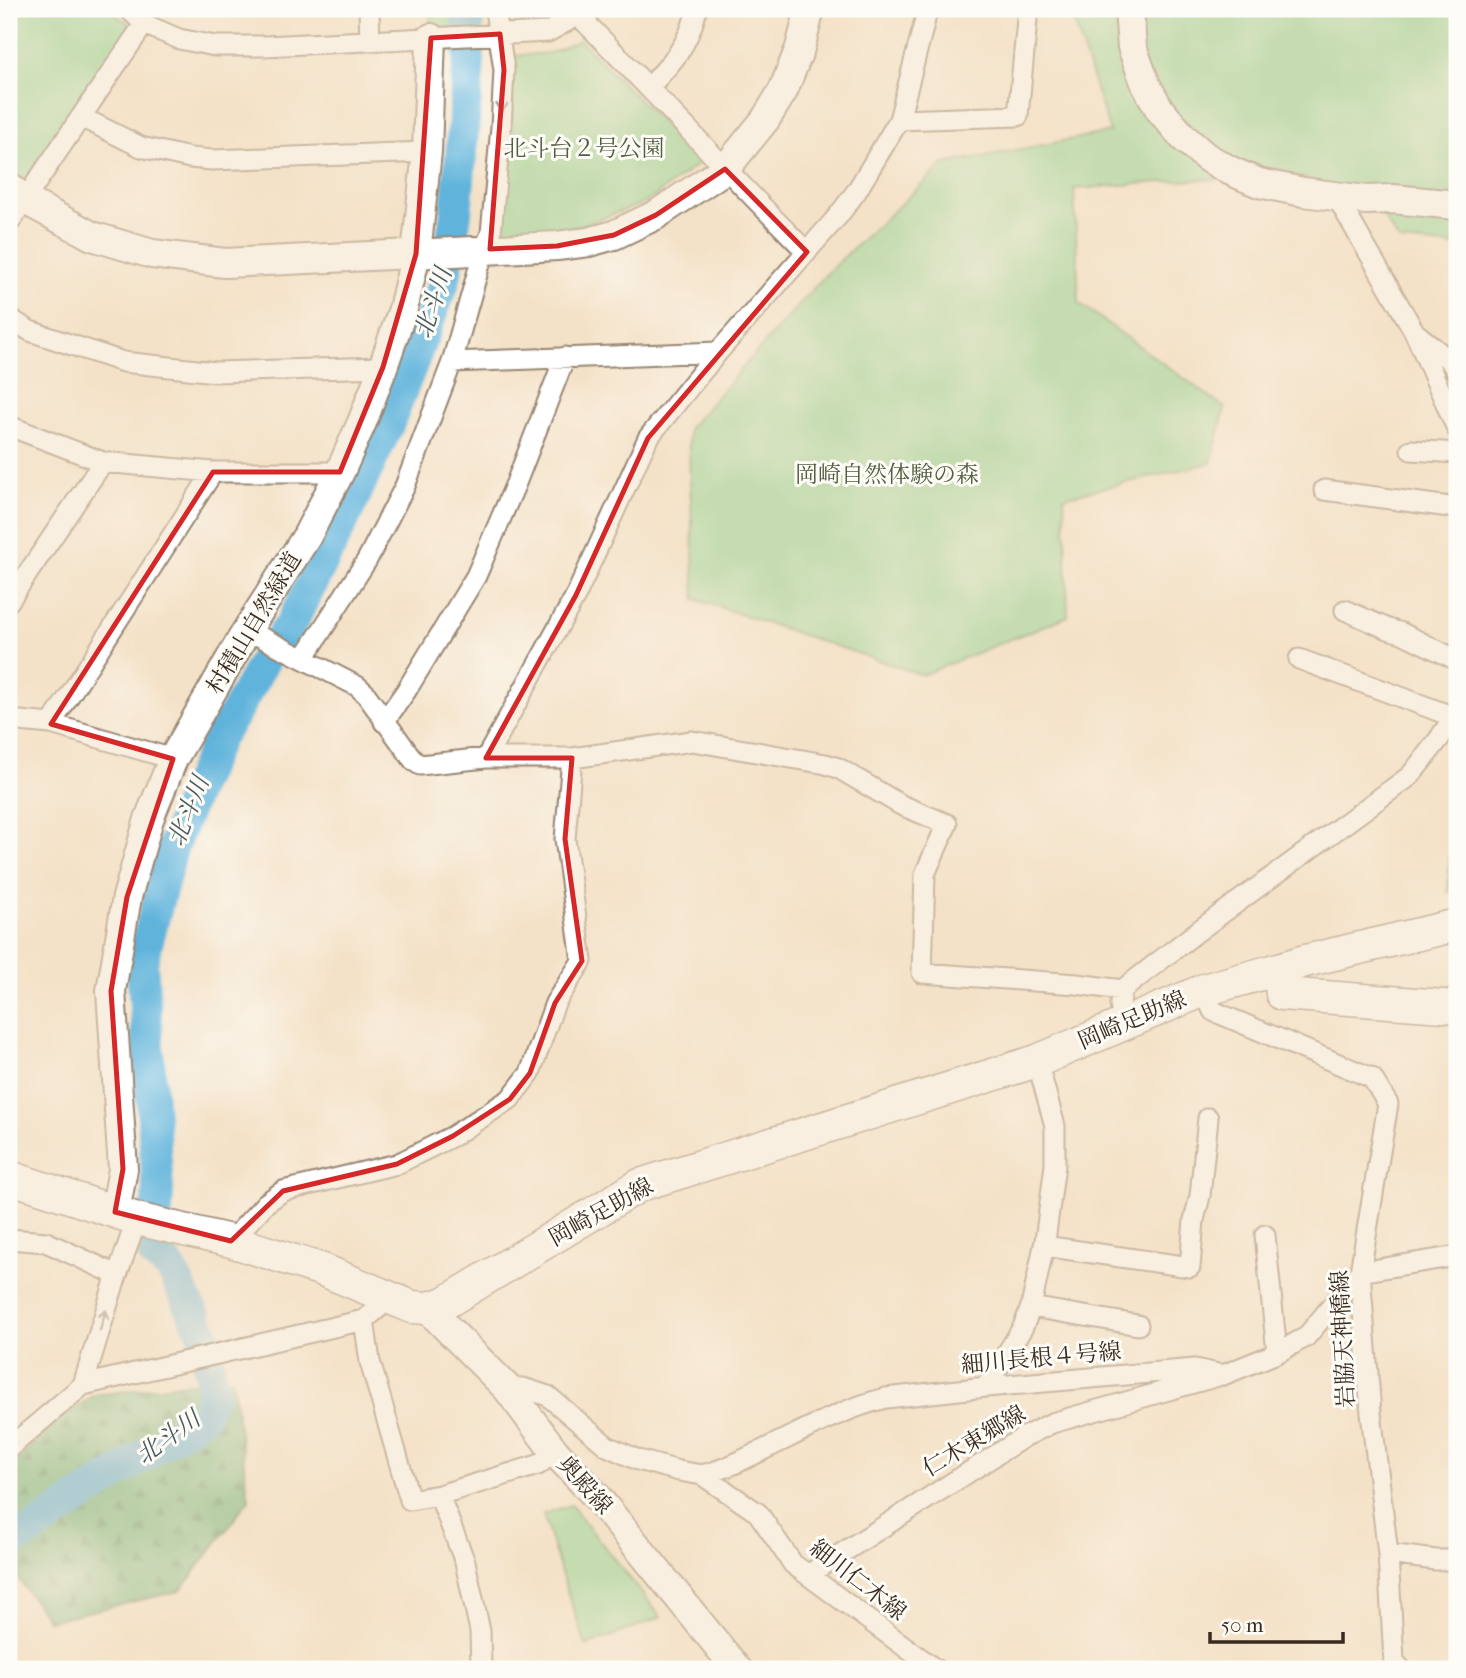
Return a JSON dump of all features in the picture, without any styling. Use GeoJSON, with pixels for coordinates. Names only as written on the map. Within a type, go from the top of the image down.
{"type":"FeatureCollection","features":[{"type":"Feature","properties":{"kind":"main road","name":"岡崎足助線"},"geometry":{"type":"LineString","coordinates":[[426,1307],[445,1303],[640,1185],[1037,1061],[1204,990],[1305,961],[1457,925]]}},
{"type":"Feature","properties":{"kind":"main road"},"geometry":{"type":"LineString","coordinates":[[1279,969],[1282,994],[1457,1007]]}},
{"type":"Feature","properties":{"kind":"main road"},"geometry":{"type":"LineString","coordinates":[[9,1177],[141,1220],[231,1241],[323,1270],[412,1307],[426,1307]]}},
{"type":"Feature","properties":{"kind":"street"},"geometry":{"type":"LineString","coordinates":[[129,9],[144,24],[179,39],[215,46],[265,46],[548,32],[579,12],[725,169],[807,251]]}},
{"type":"Feature","properties":{"kind":"street"},"geometry":{"type":"LineString","coordinates":[[369,9],[370,41]]}},
{"type":"Feature","properties":{"kind":"street"},"geometry":{"type":"LineString","coordinates":[[298,655],[367,560],[405,486],[452,362],[479,250],[491,233],[504,70],[493,35],[495,9]]}},
{"type":"Feature","properties":{"kind":"street"},"geometry":{"type":"LineString","coordinates":[[649,87],[672,64],[681,50],[697,9]]}},
{"type":"Feature","properties":{"kind":"street"},"geometry":{"type":"LineString","coordinates":[[17,193],[92,236],[152,254],[225,263],[557,246],[589,242],[614,235],[656,215],[725,169],[765,120],[783,91],[800,48],[810,9]]}},
{"type":"Feature","properties":{"kind":"street"},"geometry":{"type":"LineString","coordinates":[[486,758],[576,595],[648,438],[718,352],[838,216],[856,192],[899,120],[926,9]]}},
{"type":"Feature","properties":{"kind":"street"},"geometry":{"type":"LineString","coordinates":[[899,120],[1018,116],[1028,9]]}},
{"type":"Feature","properties":{"kind":"street"},"geometry":{"type":"LineString","coordinates":[[1129,9],[1132,47],[1146,85],[1160,110],[1183,137],[1206,157],[1259,183],[1303,192],[1366,200],[1392,199],[1457,205]]}},
{"type":"Feature","properties":{"kind":"street"},"geometry":{"type":"LineString","coordinates":[[9,223],[17,193],[81,117],[144,24]]}},
{"type":"Feature","properties":{"kind":"street","name":"村積山自然緑道"},"geometry":{"type":"LineString","coordinates":[[141,1220],[123,1169],[111,991],[127,897],[149,819],[173,759],[252,632],[307,536],[363,421],[383,367],[422,253],[437,38]]}},
{"type":"Feature","properties":{"kind":"street"},"geometry":{"type":"LineString","coordinates":[[81,117],[141,147],[190,158],[212,160],[427,152]]}},
{"type":"Feature","properties":{"kind":"street"},"geometry":{"type":"LineString","coordinates":[[1336,196],[1414,331],[1457,429]]}},
{"type":"Feature","properties":{"kind":"street"},"geometry":{"type":"LineString","coordinates":[[9,318],[30,331],[123,362],[216,372],[383,367]]}},
{"type":"Feature","properties":{"kind":"street"},"geometry":{"type":"LineString","coordinates":[[1414,331],[1449,360],[1457,371]]}},
{"type":"Feature","properties":{"kind":"street"},"geometry":{"type":"LineString","coordinates":[[452,362],[718,352]]}},
{"type":"Feature","properties":{"kind":"street"},"geometry":{"type":"LineString","coordinates":[[384,722],[476,576],[565,357]]}},
{"type":"Feature","properties":{"kind":"street"},"geometry":{"type":"LineString","coordinates":[[9,426],[103,462],[213,472],[340,472]]}},
{"type":"Feature","properties":{"kind":"street"},"geometry":{"type":"LineString","coordinates":[[1411,450],[1457,453]]}},
{"type":"Feature","properties":{"kind":"street"},"geometry":{"type":"LineString","coordinates":[[9,601],[103,462]]}},
{"type":"Feature","properties":{"kind":"street"},"geometry":{"type":"LineString","coordinates":[[51,724],[213,472]]}},
{"type":"Feature","properties":{"kind":"street"},"geometry":{"type":"LineString","coordinates":[[1324,490],[1457,508]]}},
{"type":"Feature","properties":{"kind":"street"},"geometry":{"type":"LineString","coordinates":[[1345,610],[1402,633],[1457,660]]}},
{"type":"Feature","properties":{"kind":"street"},"geometry":{"type":"LineString","coordinates":[[252,632],[357,686],[365,693],[414,761],[420,765],[486,758],[572,758],[692,741],[838,768],[901,805],[947,824],[925,874],[922,973],[1077,984],[1122,990]]}},
{"type":"Feature","properties":{"kind":"street"},"geometry":{"type":"LineString","coordinates":[[1124,1023],[1120,1004],[1122,990],[1410,776],[1456,715],[1299,659]]}},
{"type":"Feature","properties":{"kind":"street"},"geometry":{"type":"LineString","coordinates":[[9,720],[51,724],[173,759]]}},
{"type":"Feature","properties":{"kind":"street"},"geometry":{"type":"LineString","coordinates":[[231,1241],[267,1203],[283,1191],[397,1164],[453,1136],[510,1098],[530,1073],[555,1003],[582,961],[565,839],[572,758]]}},
{"type":"Feature","properties":{"kind":"street","name":"岩脇天神橋線"},"geometry":{"type":"LineString","coordinates":[[1204,990],[1213,1012],[1372,1078],[1388,1104],[1360,1272],[1371,1413],[1388,1554],[1394,1661],[1401,1669]]}},
{"type":"Feature","properties":{"kind":"street"},"geometry":{"type":"LineString","coordinates":[[986,1387],[1023,1326],[1031,1307],[1044,1246],[1055,1166],[1055,1126],[1037,1061]]}},
{"type":"Feature","properties":{"kind":"street"},"geometry":{"type":"LineString","coordinates":[[1044,1246],[1190,1267],[1208,1118]]}},
{"type":"Feature","properties":{"kind":"street"},"geometry":{"type":"LineString","coordinates":[[83,1385],[117,1275],[141,1220]]}},
{"type":"Feature","properties":{"kind":"street"},"geometry":{"type":"LineString","coordinates":[[1265,1235],[1277,1353]]}},
{"type":"Feature","properties":{"kind":"street"},"geometry":{"type":"LineString","coordinates":[[9,1239],[46,1242],[117,1275]]}},
{"type":"Feature","properties":{"kind":"street"},"geometry":{"type":"LineString","coordinates":[[1223,1375],[1277,1353],[1306,1337],[1360,1272],[1457,1256]]}},
{"type":"Feature","properties":{"kind":"street"},"geometry":{"type":"LineString","coordinates":[[9,1448],[83,1385],[364,1320],[392,1297]]}},
{"type":"Feature","properties":{"kind":"street","name":"奥殿線"},"geometry":{"type":"LineString","coordinates":[[426,1307],[507,1388],[555,1452],[596,1496],[737,1669]]}},
{"type":"Feature","properties":{"kind":"street"},"geometry":{"type":"LineString","coordinates":[[1031,1307],[1138,1325]]}},
{"type":"Feature","properties":{"kind":"street"},"geometry":{"type":"LineString","coordinates":[[364,1320],[370,1362],[410,1500],[439,1495],[538,1465],[555,1452]]}},
{"type":"Feature","properties":{"kind":"street","name":"細川長根４号線"},"geometry":{"type":"LineString","coordinates":[[702,1475],[723,1470],[822,1422],[872,1401],[886,1398],[1195,1369],[1223,1375]]}},
{"type":"Feature","properties":{"kind":"street","name":"仁木東郷線"},"geometry":{"type":"LineString","coordinates":[[809,1574],[1024,1437],[1052,1423],[1223,1375]]}},
{"type":"Feature","properties":{"kind":"street","name":"細川仁木線"},"geometry":{"type":"LineString","coordinates":[[507,1388],[523,1388],[548,1396],[607,1446],[638,1460],[702,1475],[758,1513],[793,1564],[935,1669]]}},
{"type":"Feature","properties":{"kind":"street"},"geometry":{"type":"LineString","coordinates":[[439,1495],[465,1562],[480,1631],[481,1669]]}},
{"type":"Feature","properties":{"kind":"street"},"geometry":{"type":"LineString","coordinates":[[1388,1554],[1457,1560]]}},
{"type":"Feature","properties":{"kind":"highlighted area"},"geometry":{"type":"Polygon","coordinates":[[[500,34],[504,70],[490,249],[557,246],[614,235],[656,215],[725,169],[807,252],[648,438],[576,595],[486,758],[572,758],[565,839],[582,961],[555,1003],[530,1073],[510,1099],[453,1136],[397,1164],[283,1191],[231,1241],[115,1212],[123,1169],[111,991],[127,897],[173,759],[51,724],[213,472],[340,472],[383,367],[416,254],[431,38],[500,34]]]}},
{"type":"Feature","properties":{"kind":"green space"},"geometry":{"type":"Polygon","coordinates":[[[9,9],[110,9],[132,25],[26,181],[9,170],[9,9]]]}},
{"type":"Feature","properties":{"kind":"green space"},"geometry":{"type":"Polygon","coordinates":[[[430,9],[461,9],[462,37],[431,38],[430,9]]]}},
{"type":"Feature","properties":{"kind":"green space","name":"岡崎自然体験の森"},"geometry":{"type":"Polygon","coordinates":[[[1070,9],[1457,9],[1457,246],[1399,241],[1372,199],[1297,176],[1173,181],[1074,189],[1079,303],[1225,408],[1211,463],[1064,497],[1068,616],[922,675],[695,599],[688,429],[830,270],[944,164],[1110,132],[1070,9]]]}},
{"type":"Feature","properties":{"kind":"green space","name":"北斗台２号公園"},"geometry":{"type":"Polygon","coordinates":[[[580,40],[701,162],[645,203],[580,226],[510,234],[501,229],[511,138],[514,56],[550,53],[580,40]]]}},
{"type":"Feature","properties":{"kind":"green space"},"geometry":{"type":"Polygon","coordinates":[[[1457,851],[1457,890],[1448,892],[1450,857],[1457,851]]]}},
{"type":"Feature","properties":{"kind":"green space"},"geometry":{"type":"Polygon","coordinates":[[[232,1378],[249,1500],[180,1591],[48,1621],[9,1568],[9,1468],[58,1420],[94,1395],[232,1378]]]}},
{"type":"Feature","properties":{"kind":"green space"},"geometry":{"type":"Polygon","coordinates":[[[571,1505],[661,1617],[586,1646],[543,1514],[571,1505]]]}},
{"type":"Feature","properties":{"kind":"waterway","name":"北斗川"},"geometry":{"type":"LineString","coordinates":[[9,1545],[202,1417],[213,1395],[205,1337],[171,1268],[154,1255],[158,1189],[142,963],[172,848],[196,788],[219,737],[269,652],[291,624],[345,517],[389,423],[444,282],[456,214],[469,61],[467,9]]}}]}
